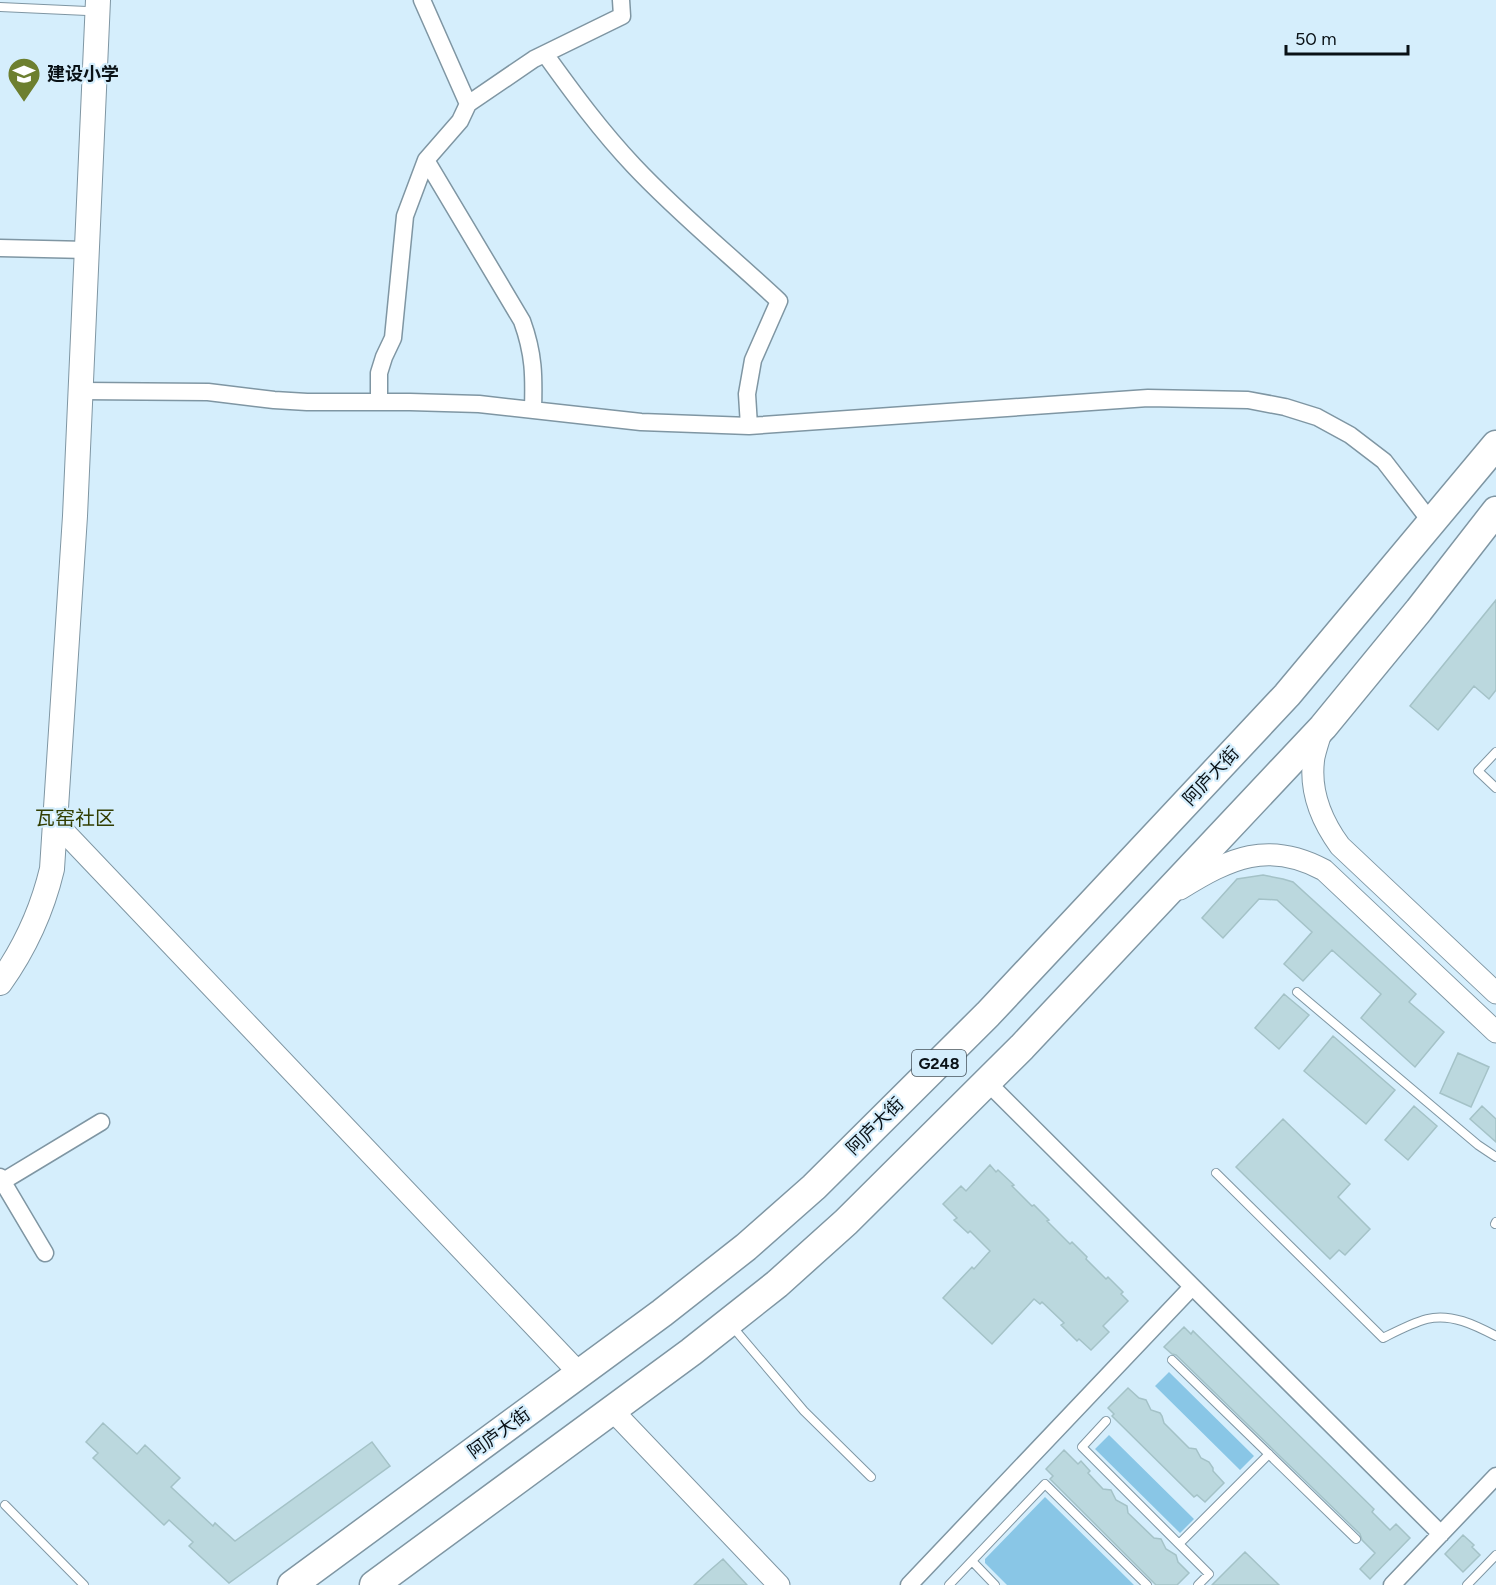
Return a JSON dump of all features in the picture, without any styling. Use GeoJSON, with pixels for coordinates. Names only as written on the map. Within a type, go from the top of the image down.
{"type":"FeatureCollection","features":[{"type":"Feature","properties":{"kind":"highway","name":"阿庐大街"},"geometry":{"type":"LineString","coordinates":[[292,1585],[671,1307],[746,1247],[814,1187],[988,1014],[1287,695],[1496,445]]}},
{"type":"Feature","properties":{"kind":"highway","name":"G248"},"geometry":{"type":"LineString","coordinates":[[374,1585],[729,1322],[777,1284],[846,1222],[1022,1047],[1323,727],[1426,602],[1496,511]]}},
{"type":"Feature","properties":{"kind":"main road"},"geometry":{"type":"LineString","coordinates":[[0,964],[27,914],[41,867],[81,250],[91,4]]}},
{"type":"Feature","properties":{"kind":"main road"},"geometry":{"type":"LineString","coordinates":[[0,983],[26,942],[37,919],[52,869],[81,391],[81,250]]}},
{"type":"Feature","properties":{"kind":"street"},"geometry":{"type":"LineString","coordinates":[[422,0],[468,104]]}},
{"type":"Feature","properties":{"kind":"street"},"geometry":{"type":"LineString","coordinates":[[379,402],[380,373],[384,357],[393,338],[405,216],[426,160],[460,121],[468,104],[534,59],[622,16],[621,0]]}},
{"type":"Feature","properties":{"kind":"street"},"geometry":{"type":"LineString","coordinates":[[544,54],[587,111],[633,165],[779,301],[753,360],[747,394],[749,426]]}},
{"type":"Feature","properties":{"kind":"street"},"geometry":{"type":"LineString","coordinates":[[426,160],[522,321],[532,357],[533,410]]}},
{"type":"Feature","properties":{"kind":"street"},"geometry":{"type":"LineString","coordinates":[[0,248],[81,250]]}},
{"type":"Feature","properties":{"kind":"street"},"geometry":{"type":"LineString","coordinates":[[81,391],[208,392],[274,400],[328,403],[479,404],[641,422],[749,426],[1148,398],[1248,400],[1285,407],[1306,414],[1332,424],[1350,435],[1384,461],[1431,522]]}},
{"type":"Feature","properties":{"kind":"street"},"geometry":{"type":"LineString","coordinates":[[1323,727],[1314,756],[1314,784],[1320,811],[1332,835],[1340,846],[1496,993]]}},
{"type":"Feature","properties":{"kind":"street"},"geometry":{"type":"LineString","coordinates":[[55,822],[580,1374]]}},
{"type":"Feature","properties":{"kind":"street"},"geometry":{"type":"LineString","coordinates":[[1157,904],[1207,872],[1237,860],[1250,856],[1275,854],[1301,859],[1324,870],[1496,1032]]}},
{"type":"Feature","properties":{"kind":"street"},"geometry":{"type":"LineString","coordinates":[[987,1082],[1441,1534]]}},
{"type":"Feature","properties":{"kind":"street"},"geometry":{"type":"LineString","coordinates":[[45,1253],[1,1180],[100,1122]]}},
{"type":"Feature","properties":{"kind":"street"},"geometry":{"type":"LineString","coordinates":[[909,1585],[1192,1287]]}},
{"type":"Feature","properties":{"kind":"street"},"geometry":{"type":"LineString","coordinates":[[612,1410],[779,1585]]}},
{"type":"Feature","properties":{"kind":"street"},"geometry":{"type":"LineString","coordinates":[[1392,1585],[1496,1476]]}},
{"type":"Feature","properties":{"kind":"lane"},"geometry":{"type":"LineString","coordinates":[[0,7],[91,4]]}},
{"type":"Feature","properties":{"kind":"lane"},"geometry":{"type":"LineString","coordinates":[[1496,752],[1478,771],[1496,788]]}},
{"type":"Feature","properties":{"kind":"lane"},"geometry":{"type":"LineString","coordinates":[[1297,992],[1478,1145],[1496,1157]]}},
{"type":"Feature","properties":{"kind":"lane"},"geometry":{"type":"LineString","coordinates":[[1216,1173],[1383,1338],[1417,1323],[1438,1317],[1473,1324],[1496,1336]]}},
{"type":"Feature","properties":{"kind":"lane"},"geometry":{"type":"LineString","coordinates":[[729,1322],[804,1411],[871,1477]]}},
{"type":"Feature","properties":{"kind":"lane"},"geometry":{"type":"LineString","coordinates":[[1172,1360],[1356,1539]]}},
{"type":"Feature","properties":{"kind":"lane"},"geometry":{"type":"LineString","coordinates":[[1106,1421],[1082,1447],[1209,1574],[1198,1585]]}},
{"type":"Feature","properties":{"kind":"lane"},"geometry":{"type":"LineString","coordinates":[[1179,1544],[1269,1454]]}},
{"type":"Feature","properties":{"kind":"lane"},"geometry":{"type":"LineString","coordinates":[[949,1585],[1045,1484],[1147,1585]]}},
{"type":"Feature","properties":{"kind":"lane"},"geometry":{"type":"LineString","coordinates":[[5,1505],[84,1585]]}},
{"type":"Feature","properties":{"kind":"lane"},"geometry":{"type":"LineString","coordinates":[[1467,1585],[1496,1555]]}},
{"type":"Feature","properties":{"kind":"lane"},"geometry":{"type":"LineString","coordinates":[[972,1561],[995,1585]]}},
{"type":"Feature","properties":{"kind":"shaded area"},"geometry":{"type":"Polygon","coordinates":[[[1169,1372],[1254,1456],[1240,1470],[1155,1386],[1169,1372]]]}},
{"type":"Feature","properties":{"kind":"shaded area"},"geometry":{"type":"Polygon","coordinates":[[[1109,1435],[1194,1519],[1180,1533],[1095,1449],[1109,1435]]]}},
{"type":"Feature","properties":{"kind":"shaded area"},"geometry":{"type":"Polygon","coordinates":[[[1045,1497],[1134,1585],[1007,1585],[985,1563],[985,1559],[1045,1497]]]}},
{"type":"Feature","properties":{"kind":"building"},"geometry":{"type":"Polygon","coordinates":[[[1496,600],[1496,690],[1489,699],[1474,686],[1438,730],[1410,706],[1496,600]]]}},
{"type":"Feature","properties":{"kind":"building"},"geometry":{"type":"Polygon","coordinates":[[[1263,875],[1293,882],[1416,994],[1409,1002],[1444,1032],[1415,1067],[1361,1018],[1381,994],[1332,950],[1303,981],[1284,964],[1312,932],[1277,900],[1259,899],[1223,938],[1202,918],[1237,879],[1263,875]]]}},
{"type":"Feature","properties":{"kind":"building"},"geometry":{"type":"Polygon","coordinates":[[[1284,994],[1309,1015],[1279,1049],[1255,1028],[1284,994]]]}},
{"type":"Feature","properties":{"kind":"building"},"geometry":{"type":"Polygon","coordinates":[[[1333,1036],[1395,1090],[1366,1124],[1304,1071],[1333,1036]]]}},
{"type":"Feature","properties":{"kind":"building"},"geometry":{"type":"Polygon","coordinates":[[[1458,1053],[1489,1067],[1471,1107],[1440,1093],[1458,1053]]]}},
{"type":"Feature","properties":{"kind":"building"},"geometry":{"type":"Polygon","coordinates":[[[1414,1106],[1437,1126],[1408,1160],[1385,1140],[1414,1106]]]}},
{"type":"Feature","properties":{"kind":"building"},"geometry":{"type":"Polygon","coordinates":[[[1482,1106],[1496,1119],[1496,1142],[1470,1119],[1482,1106]]]}},
{"type":"Feature","properties":{"kind":"building"},"geometry":{"type":"Polygon","coordinates":[[[1283,1119],[1350,1184],[1338,1197],[1370,1229],[1345,1255],[1339,1250],[1330,1259],[1236,1167],[1283,1119]]]}},
{"type":"Feature","properties":{"kind":"building"},"geometry":{"type":"Polygon","coordinates":[[[990,1165],[1014,1185],[1012,1186],[1049,1220],[1047,1221],[1070,1244],[1072,1242],[1106,1279],[1108,1277],[1123,1292],[1121,1294],[1128,1301],[1103,1326],[1109,1332],[1091,1350],[1079,1339],[1077,1341],[1061,1325],[1064,1323],[1042,1302],[1040,1304],[1034,1299],[992,1344],[943,1298],[990,1251],[970,1231],[968,1233],[954,1220],[957,1218],[943,1204],[961,1186],[966,1191],[990,1165]]]}},
{"type":"Feature","properties":{"kind":"building"},"geometry":{"type":"Polygon","coordinates":[[[1184,1327],[1191,1334],[1193,1331],[1374,1509],[1372,1512],[1390,1530],[1396,1524],[1410,1538],[1370,1579],[1360,1569],[1375,1553],[1362,1540],[1360,1534],[1176,1355],[1164,1347],[1184,1327]]]}},
{"type":"Feature","properties":{"kind":"building"},"geometry":{"type":"Polygon","coordinates":[[[1128,1388],[1139,1398],[1146,1400],[1151,1410],[1160,1413],[1164,1423],[1189,1448],[1196,1449],[1201,1458],[1209,1462],[1213,1471],[1224,1483],[1205,1502],[1197,1495],[1194,1497],[1112,1416],[1114,1414],[1108,1408],[1128,1388]]]}},
{"type":"Feature","properties":{"kind":"building"},"geometry":{"type":"Polygon","coordinates":[[[103,1423],[137,1454],[145,1445],[180,1478],[171,1487],[213,1526],[215,1523],[235,1541],[372,1442],[390,1466],[229,1583],[189,1546],[193,1542],[169,1520],[164,1525],[93,1458],[98,1453],[86,1442],[103,1423]]]}},
{"type":"Feature","properties":{"kind":"building"},"geometry":{"type":"Polygon","coordinates":[[[1064,1450],[1078,1464],[1081,1461],[1090,1471],[1088,1473],[1103,1489],[1111,1490],[1116,1500],[1127,1506],[1128,1513],[1154,1538],[1161,1539],[1166,1549],[1176,1555],[1178,1562],[1189,1573],[1177,1585],[1156,1585],[1050,1479],[1053,1476],[1046,1469],[1064,1450]]]}},
{"type":"Feature","properties":{"kind":"building"},"geometry":{"type":"Polygon","coordinates":[[[1463,1535],[1474,1545],[1472,1547],[1480,1555],[1463,1572],[1445,1554],[1463,1535]]]}},
{"type":"Feature","properties":{"kind":"building"},"geometry":{"type":"Polygon","coordinates":[[[1245,1552],[1279,1585],[1212,1585],[1245,1552]]]}},
{"type":"Feature","properties":{"kind":"building"},"geometry":{"type":"Polygon","coordinates":[[[723,1559],[747,1585],[694,1585],[708,1572],[723,1559]]]}},
{"type":"Feature","properties":{"kind":"place","name":"建设小学"},"geometry":{"type":"Point","coordinates":[24,103]}},
{"type":"Feature","properties":{"kind":"district","name":"瓦窑社区"},"geometry":{"type":"Point","coordinates":[75,818]}}]}
